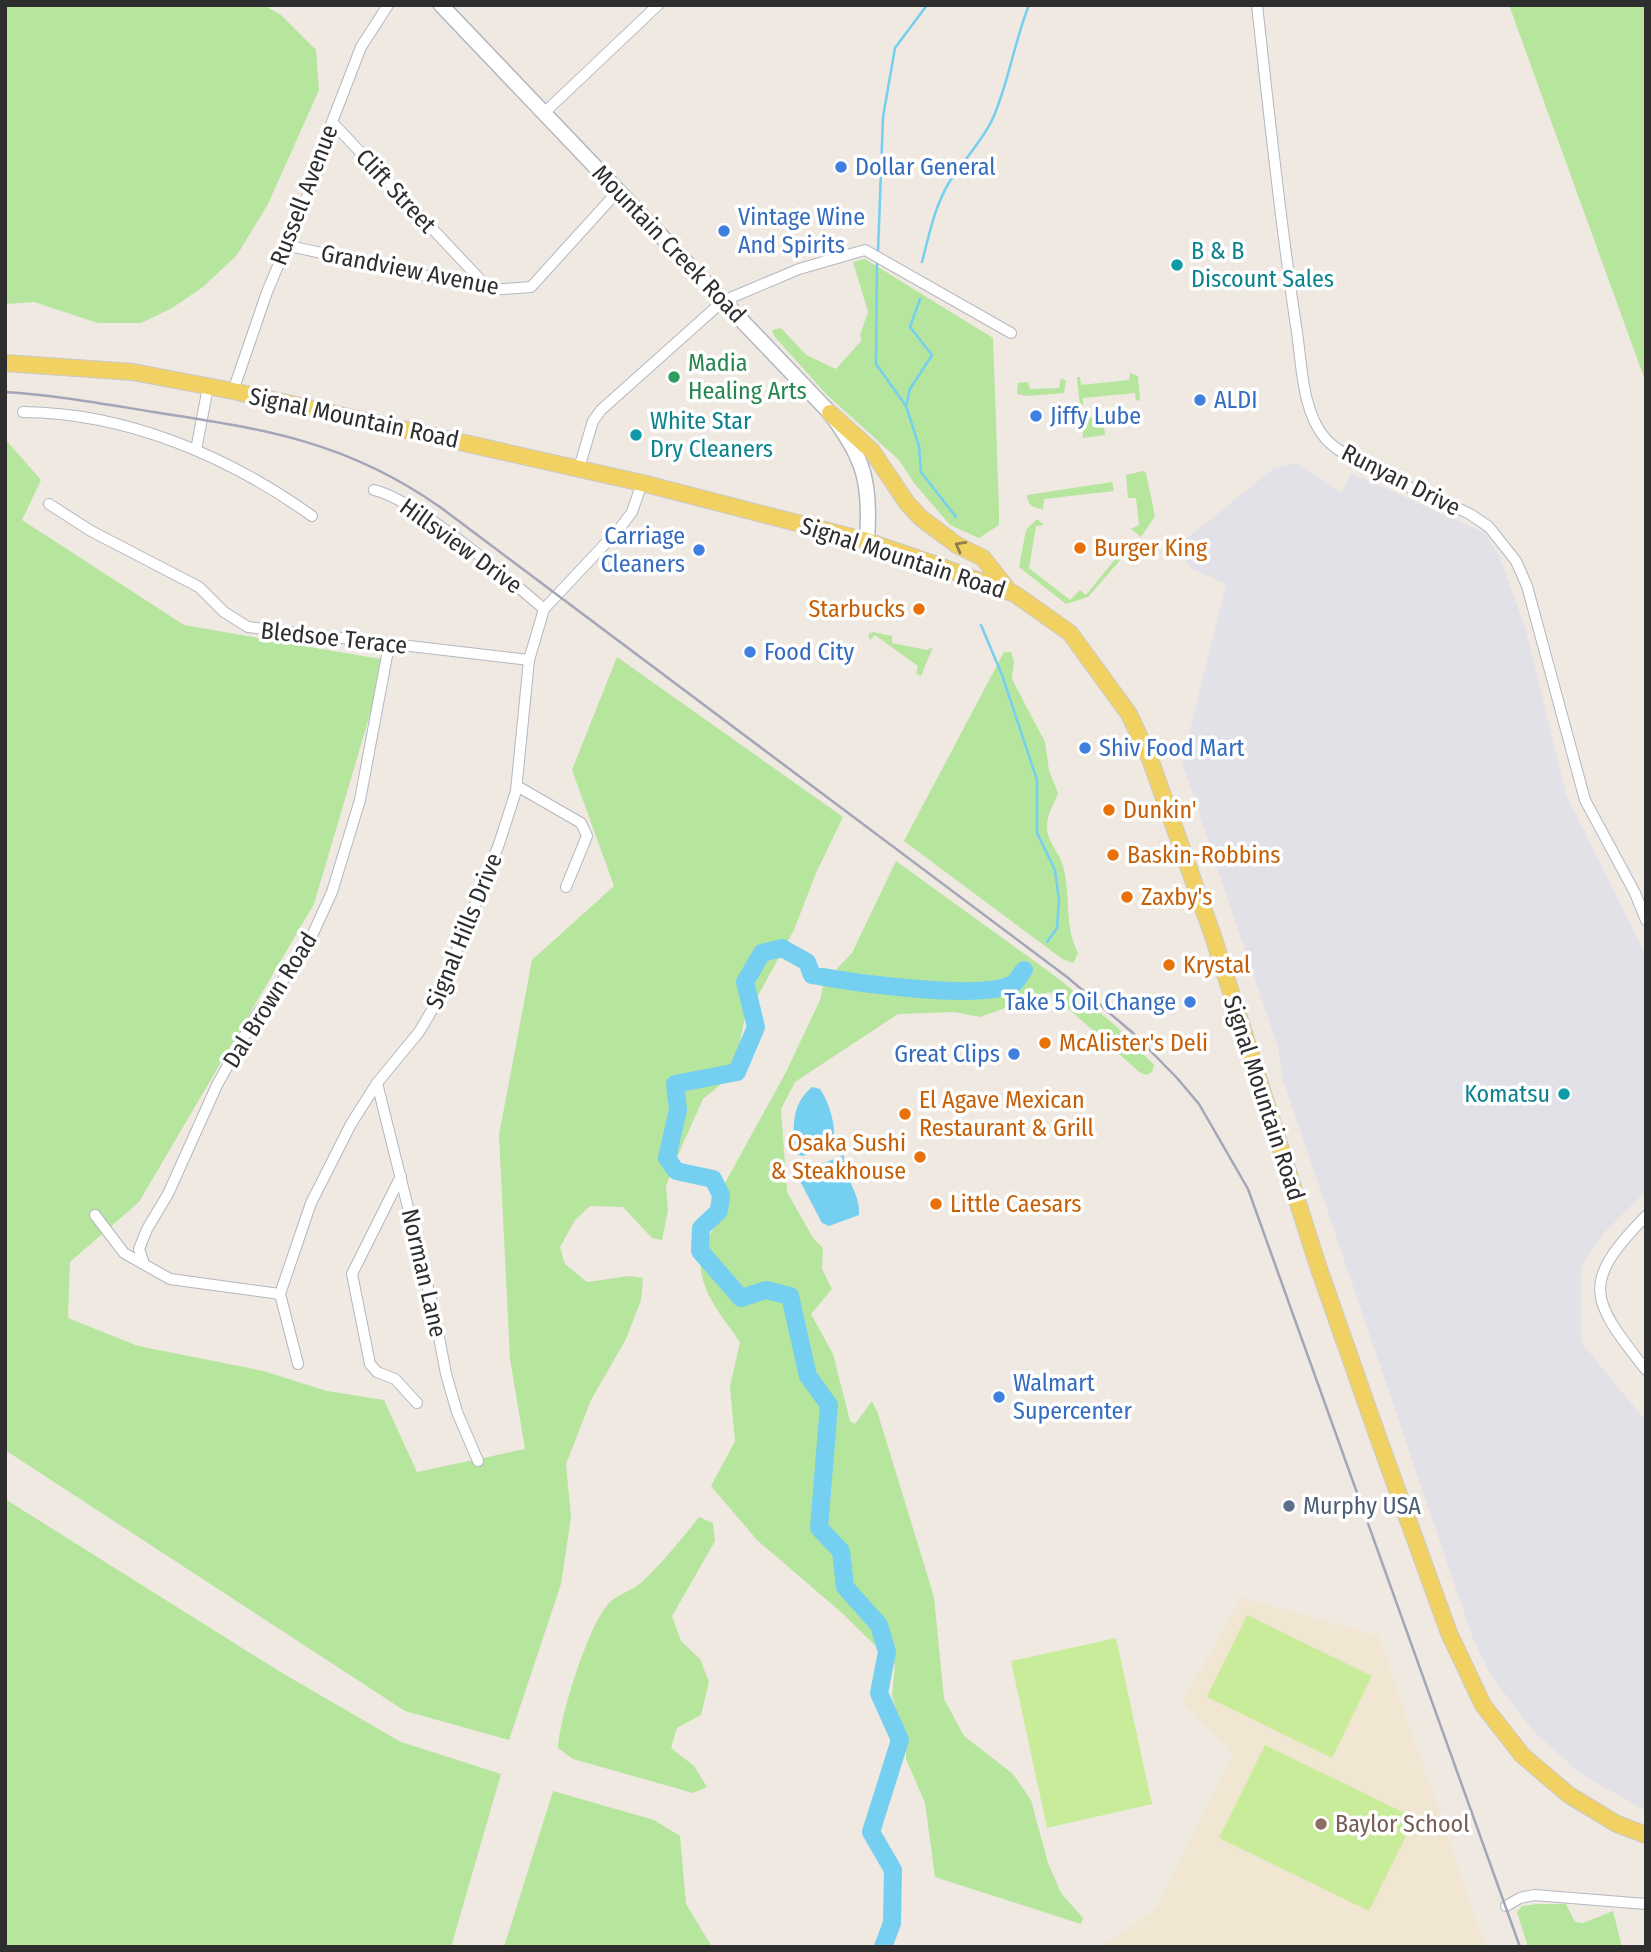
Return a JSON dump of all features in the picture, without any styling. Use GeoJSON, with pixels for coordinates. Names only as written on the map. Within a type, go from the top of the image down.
{"type":"FeatureCollection","features":[{"type":"Feature","properties":{"kind":"main road","name":"Mountain Creek Road"},"geometry":{"type":"LineString","coordinates":[[441,5],[830,413],[861,461],[870,503],[867,541]]}},
{"type":"Feature","properties":{"kind":"main road","name":"Signal Mountain Road"},"geometry":{"type":"LineString","coordinates":[[5,363],[133,372],[233,391],[642,483],[867,541],[1009,591],[1070,634],[1129,714],[1150,759],[1213,936],[1318,1266],[1373,1424],[1449,1633],[1483,1706],[1522,1755],[1569,1795],[1616,1824],[1646,1835]]}},
{"type":"Feature","properties":{"kind":"main road"},"geometry":{"type":"LineString","coordinates":[[830,413],[872,451],[907,503],[921,518],[957,545],[983,558],[1009,591]]}},
{"type":"Feature","properties":{"kind":"street","name":"Russell Avenue"},"geometry":{"type":"LineString","coordinates":[[233,391],[285,245],[316,176],[332,122],[361,47],[388,5]]}},
{"type":"Feature","properties":{"kind":"street"},"geometry":{"type":"LineString","coordinates":[[545,113],[658,5]]}},
{"type":"Feature","properties":{"kind":"street","name":"Runyan Drive"},"geometry":{"type":"LineString","coordinates":[[1257,5],[1283,244],[1308,400],[1317,426],[1325,439],[1344,455],[1470,514],[1489,527],[1506,545],[1527,586],[1585,800],[1635,893],[1646,920]]}},
{"type":"Feature","properties":{"kind":"street","name":"Clift Street"},"geometry":{"type":"LineString","coordinates":[[332,122],[490,290]]}},
{"type":"Feature","properties":{"kind":"street","name":"Grandview Avenue"},"geometry":{"type":"LineString","coordinates":[[285,245],[490,290],[531,287],[618,191]]}},
{"type":"Feature","properties":{"kind":"street"},"geometry":{"type":"LineString","coordinates":[[579,468],[593,421],[601,410],[723,301],[799,269],[865,250],[1012,333]]}},
{"type":"Feature","properties":{"kind":"street"},"geometry":{"type":"LineString","coordinates":[[196,450],[208,387]]}},
{"type":"Feature","properties":{"kind":"street"},"geometry":{"type":"LineString","coordinates":[[23,412],[56,412],[123,425],[196,450],[278,491],[312,516]]}},
{"type":"Feature","properties":{"kind":"street","name":"Signal Hills Drive"},"geometry":{"type":"LineString","coordinates":[[280,1294],[311,1203],[351,1124],[377,1083],[419,1032],[435,1005],[499,844],[517,786],[529,660],[544,609],[620,528],[632,512],[642,483]]}},
{"type":"Feature","properties":{"kind":"street","name":"Hillsview Drive"},"geometry":{"type":"LineString","coordinates":[[374,490],[386,493],[407,505],[511,581],[544,609]]}},
{"type":"Feature","properties":{"kind":"street","name":"Bledsoe Terace"},"geometry":{"type":"LineString","coordinates":[[49,504],[91,531],[198,587],[224,612],[248,628],[529,660]]}},
{"type":"Feature","properties":{"kind":"street","name":"Dal Brown Road"},"geometry":{"type":"LineString","coordinates":[[143,1261],[139,1249],[147,1229],[168,1194],[217,1085],[255,1017],[305,951],[332,892],[360,800],[389,645]]}},
{"type":"Feature","properties":{"kind":"street"},"geometry":{"type":"LineString","coordinates":[[517,786],[581,823],[587,836],[566,887]]}},
{"type":"Feature","properties":{"kind":"street","name":"Norman Lane"},"geometry":{"type":"LineString","coordinates":[[377,1083],[450,1386],[457,1412],[478,1461]]}},
{"type":"Feature","properties":{"kind":"street"},"geometry":{"type":"LineString","coordinates":[[401,1176],[388,1195],[352,1274],[370,1364],[377,1372],[395,1379],[417,1403]]}},
{"type":"Feature","properties":{"kind":"street"},"geometry":{"type":"LineString","coordinates":[[95,1215],[124,1253],[143,1261],[156,1274],[170,1279],[280,1294],[298,1364]]}},
{"type":"Feature","properties":{"kind":"street"},"geometry":{"type":"LineString","coordinates":[[1646,1216],[1610,1254],[1600,1277],[1600,1297],[1608,1323],[1646,1370]]}},
{"type":"Feature","properties":{"kind":"street"},"geometry":{"type":"LineString","coordinates":[[1506,1906],[1520,1898],[1534,1895],[1646,1903]]}},
{"type":"Feature","properties":{"kind":"shaded area","name":"Komatsu"},"geometry":{"type":"Polygon","coordinates":[[[1297,463],[1342,493],[1351,473],[1483,532],[1499,555],[1526,630],[1566,794],[1646,955],[1646,1191],[1604,1233],[1581,1266],[1581,1342],[1646,1421],[1646,1811],[1581,1774],[1534,1732],[1492,1677],[1473,1639],[1283,1080],[1278,1048],[1182,763],[1226,584],[1192,569],[1176,547],[1273,469],[1297,463]]]}},
{"type":"Feature","properties":{"kind":"shaded area","name":"Baylor School"},"geometry":{"type":"Polygon","coordinates":[[[1242,1597],[1379,1636],[1485,1947],[1101,1947],[1157,1908],[1233,1755],[1182,1703],[1242,1597]]]}},
{"type":"Feature","properties":{"kind":"green space"},"geometry":{"type":"Polygon","coordinates":[[[5,5],[263,5],[281,15],[316,50],[319,90],[268,204],[237,255],[203,287],[172,308],[141,323],[98,323],[34,302],[5,304],[5,5]]]}},
{"type":"Feature","properties":{"kind":"green space"},"geometry":{"type":"Polygon","coordinates":[[[1509,5],[1646,5],[1646,383],[1509,5]]]}},
{"type":"Feature","properties":{"kind":"green space"},"geometry":{"type":"Polygon","coordinates":[[[865,259],[993,338],[999,525],[979,538],[950,525],[914,483],[899,460],[827,395],[774,336],[772,330],[781,328],[806,355],[836,369],[862,340],[860,335],[868,312],[853,262],[865,259]]]}},
{"type":"Feature","properties":{"kind":"green space"},"geometry":{"type":"Polygon","coordinates":[[[1130,373],[1138,376],[1140,401],[1136,400],[1135,393],[1083,398],[1083,406],[1080,406],[1077,377],[1080,377],[1081,385],[1129,380],[1130,373]]]}},
{"type":"Feature","properties":{"kind":"green space"},"geometry":{"type":"Polygon","coordinates":[[[1061,378],[1066,381],[1064,393],[1028,396],[1017,394],[1018,383],[1028,382],[1030,389],[1059,388],[1061,378]]]}},
{"type":"Feature","properties":{"kind":"green space"},"geometry":{"type":"Polygon","coordinates":[[[1103,416],[1105,435],[1083,438],[1082,418],[1103,416]]]}},
{"type":"Feature","properties":{"kind":"green space"},"geometry":{"type":"Polygon","coordinates":[[[5,439],[41,480],[22,520],[184,625],[386,660],[314,904],[139,1202],[70,1262],[68,1318],[138,1346],[263,1371],[327,1391],[384,1400],[417,1472],[525,1449],[510,1359],[499,1135],[532,960],[614,886],[572,770],[617,657],[843,817],[816,873],[794,930],[744,1021],[738,1051],[719,1086],[703,1099],[681,1148],[666,1186],[668,1210],[662,1240],[652,1238],[623,1207],[590,1206],[575,1220],[560,1247],[565,1264],[587,1282],[629,1276],[643,1278],[641,1300],[626,1339],[591,1400],[566,1464],[571,1517],[561,1584],[509,1740],[405,1711],[5,1450],[5,439]]]}},
{"type":"Feature","properties":{"kind":"green space"},"geometry":{"type":"Polygon","coordinates":[[[1143,471],[1146,473],[1155,516],[1141,537],[1131,529],[1139,525],[1136,498],[1128,498],[1126,475],[1143,471]]]}},
{"type":"Feature","properties":{"kind":"green space"},"geometry":{"type":"Polygon","coordinates":[[[1112,482],[1114,491],[1044,499],[1043,509],[1032,506],[1027,495],[1112,482]]]}},
{"type":"Feature","properties":{"kind":"green space"},"geometry":{"type":"Polygon","coordinates":[[[1037,519],[1044,525],[1036,526],[1029,568],[1070,600],[1080,590],[1086,595],[1125,547],[1129,550],[1088,597],[1066,604],[1019,567],[1026,530],[1037,519]]]}},
{"type":"Feature","properties":{"kind":"green space"},"geometry":{"type":"Polygon","coordinates":[[[873,632],[892,636],[892,643],[927,650],[933,647],[921,676],[916,674],[918,666],[875,635],[870,640],[868,635],[873,632]]]}},
{"type":"Feature","properties":{"kind":"green space"},"geometry":{"type":"Polygon","coordinates":[[[1004,652],[1011,652],[1014,661],[1012,679],[1045,742],[1049,771],[1058,793],[1049,815],[1047,829],[1065,875],[1071,931],[1078,953],[1073,963],[1061,958],[904,841],[1004,652]]]}},
{"type":"Feature","properties":{"kind":"green space"},"geometry":{"type":"Polygon","coordinates":[[[896,861],[1059,979],[1116,1026],[1154,1065],[1152,1072],[1146,1075],[1139,1072],[1050,992],[980,1017],[954,1012],[898,1014],[795,1082],[781,1109],[787,1192],[813,1238],[823,1248],[822,1269],[832,1289],[811,1314],[833,1354],[850,1421],[855,1424],[872,1401],[878,1414],[934,1597],[944,1699],[964,1736],[1013,1774],[1031,1800],[1048,1863],[1061,1893],[1083,1918],[1081,1924],[935,1877],[925,1803],[906,1759],[906,1739],[892,1696],[895,1665],[842,1613],[757,1540],[711,1486],[735,1441],[730,1387],[740,1342],[706,1290],[701,1270],[704,1247],[725,1206],[725,1183],[786,1072],[820,1000],[824,982],[852,953],[896,861]]]}},
{"type":"Feature","properties":{"kind":"green space"},"geometry":{"type":"Polygon","coordinates":[[[5,1499],[282,1673],[401,1742],[501,1774],[451,1947],[5,1947],[5,1499]]]}},
{"type":"Feature","properties":{"kind":"green space"},"geometry":{"type":"Polygon","coordinates":[[[699,1517],[713,1523],[715,1541],[672,1616],[681,1641],[700,1659],[709,1682],[701,1715],[677,1728],[671,1748],[694,1766],[707,1787],[693,1793],[573,1759],[558,1748],[576,1672],[602,1613],[610,1602],[638,1585],[650,1574],[699,1517]]]}},
{"type":"Feature","properties":{"kind":"green space"},"geometry":{"type":"Polygon","coordinates":[[[1247,1615],[1372,1676],[1332,1758],[1207,1697],[1247,1615]]]}},
{"type":"Feature","properties":{"kind":"green space"},"geometry":{"type":"Polygon","coordinates":[[[1116,1638],[1152,1804],[1047,1828],[1011,1661],[1116,1638]]]}},
{"type":"Feature","properties":{"kind":"green space"},"geometry":{"type":"Polygon","coordinates":[[[1265,1745],[1415,1818],[1369,1911],[1219,1838],[1265,1745]]]}},
{"type":"Feature","properties":{"kind":"green space"},"geometry":{"type":"Polygon","coordinates":[[[553,1791],[654,1820],[680,1836],[686,1904],[712,1947],[504,1947],[553,1791]]]}},
{"type":"Feature","properties":{"kind":"green space"},"geometry":{"type":"Polygon","coordinates":[[[1566,1904],[1575,1922],[1583,1923],[1613,1911],[1622,1947],[1528,1947],[1517,1912],[1522,1906],[1566,1904]]]}},
{"type":"Feature","properties":{"kind":"water"},"geometry":{"type":"Polygon","coordinates":[[[812,1087],[820,1089],[826,1101],[833,1122],[834,1137],[833,1143],[803,1156],[794,1153],[795,1117],[800,1102],[812,1087]]]}},
{"type":"Feature","properties":{"kind":"water"},"geometry":{"type":"Polygon","coordinates":[[[844,1155],[859,1215],[829,1226],[822,1223],[799,1179],[802,1172],[844,1155]]]}},
{"type":"Feature","properties":{"kind":"waterway"},"geometry":{"type":"LineString","coordinates":[[878,252],[883,117],[895,48],[927,5]]}},
{"type":"Feature","properties":{"kind":"waterway"},"geometry":{"type":"LineString","coordinates":[[922,262],[940,200],[993,118],[1029,5]]}},
{"type":"Feature","properties":{"kind":"waterway"},"geometry":{"type":"LineString","coordinates":[[877,259],[876,364],[906,406],[919,446],[921,472],[956,517]]}},
{"type":"Feature","properties":{"kind":"waterway"},"geometry":{"type":"LineString","coordinates":[[906,406],[910,389],[932,355],[910,327],[920,299]]}},
{"type":"Feature","properties":{"kind":"waterway"},"geometry":{"type":"LineString","coordinates":[[981,625],[1002,675],[1037,780],[1037,833],[1055,870],[1059,901],[1057,928],[1047,942]]}},
{"type":"Feature","properties":{"kind":"waterway"},"geometry":{"type":"LineString","coordinates":[[883,1947],[892,1923],[893,1870],[871,1832],[900,1740],[879,1693],[887,1652],[879,1625],[845,1587],[841,1551],[819,1528],[829,1405],[808,1376],[790,1296],[766,1290],[741,1298],[700,1251],[701,1228],[719,1211],[721,1195],[713,1179],[676,1171],[667,1158],[678,1110],[675,1084],[737,1072],[756,1027],[745,982],[762,953],[782,948],[807,962],[812,975],[916,989],[975,991],[999,988],[1014,983],[1024,970]]}},
{"type":"Feature","properties":{"kind":"railway"},"geometry":{"type":"LineString","coordinates":[[5,392],[98,403],[268,432],[337,452],[405,485],[440,507],[1067,977],[1133,1033],[1177,1078],[1199,1104],[1248,1189],[1520,1947]]}},
{"type":"Feature","properties":{"kind":"place","name":"Dollar General"},"geometry":{"type":"Point","coordinates":[841,167]}},
{"type":"Feature","properties":{"kind":"place","name":"Vintage Wine And Spirits"},"geometry":{"type":"Point","coordinates":[724,231]}},
{"type":"Feature","properties":{"kind":"place","name":"B & B Discount Sales"},"geometry":{"type":"Point","coordinates":[1177,265]}},
{"type":"Feature","properties":{"kind":"place","name":"Madia Healing Arts"},"geometry":{"type":"Point","coordinates":[674,377]}},
{"type":"Feature","properties":{"kind":"place","name":"ALDI"},"geometry":{"type":"Point","coordinates":[1200,400]}},
{"type":"Feature","properties":{"kind":"place","name":"Jiffy Lube"},"geometry":{"type":"Point","coordinates":[1036,416]}},
{"type":"Feature","properties":{"kind":"place","name":"White Star Dry Cleaners"},"geometry":{"type":"Point","coordinates":[636,435]}},
{"type":"Feature","properties":{"kind":"place","name":"Burger King"},"geometry":{"type":"Point","coordinates":[1080,548]}},
{"type":"Feature","properties":{"kind":"place","name":"Carriage Cleaners"},"geometry":{"type":"Point","coordinates":[699,550]}},
{"type":"Feature","properties":{"kind":"place","name":"Starbucks"},"geometry":{"type":"Point","coordinates":[919,609]}},
{"type":"Feature","properties":{"kind":"place","name":"Food City"},"geometry":{"type":"Point","coordinates":[750,652]}},
{"type":"Feature","properties":{"kind":"place","name":"Shiv Food Mart"},"geometry":{"type":"Point","coordinates":[1085,748]}},
{"type":"Feature","properties":{"kind":"place","name":"Dunkin'"},"geometry":{"type":"Point","coordinates":[1109,810]}},
{"type":"Feature","properties":{"kind":"place","name":"Baskin-Robbins"},"geometry":{"type":"Point","coordinates":[1113,855]}},
{"type":"Feature","properties":{"kind":"place","name":"Zaxby's"},"geometry":{"type":"Point","coordinates":[1127,897]}},
{"type":"Feature","properties":{"kind":"place","name":"Krystal"},"geometry":{"type":"Point","coordinates":[1169,965]}},
{"type":"Feature","properties":{"kind":"place","name":"Take 5 Oil Change"},"geometry":{"type":"Point","coordinates":[1190,1002]}},
{"type":"Feature","properties":{"kind":"place","name":"McAlister's Deli"},"geometry":{"type":"Point","coordinates":[1045,1043]}},
{"type":"Feature","properties":{"kind":"place","name":"Great Clips"},"geometry":{"type":"Point","coordinates":[1014,1054]}},
{"type":"Feature","properties":{"kind":"place","name":"Komatsu"},"geometry":{"type":"Point","coordinates":[1564,1094]}},
{"type":"Feature","properties":{"kind":"place","name":"El Agave Mexican Restaurant & Grill"},"geometry":{"type":"Point","coordinates":[905,1114]}},
{"type":"Feature","properties":{"kind":"place","name":"Osaka Sushi & Steakhouse"},"geometry":{"type":"Point","coordinates":[920,1157]}},
{"type":"Feature","properties":{"kind":"place","name":"Little Caesars"},"geometry":{"type":"Point","coordinates":[936,1204]}},
{"type":"Feature","properties":{"kind":"place","name":"Walmart Supercenter"},"geometry":{"type":"Point","coordinates":[999,1397]}},
{"type":"Feature","properties":{"kind":"place","name":"Murphy USA"},"geometry":{"type":"Point","coordinates":[1289,1506]}},
{"type":"Feature","properties":{"kind":"place","name":"Baylor School"},"geometry":{"type":"Point","coordinates":[1321,1824]}}]}
